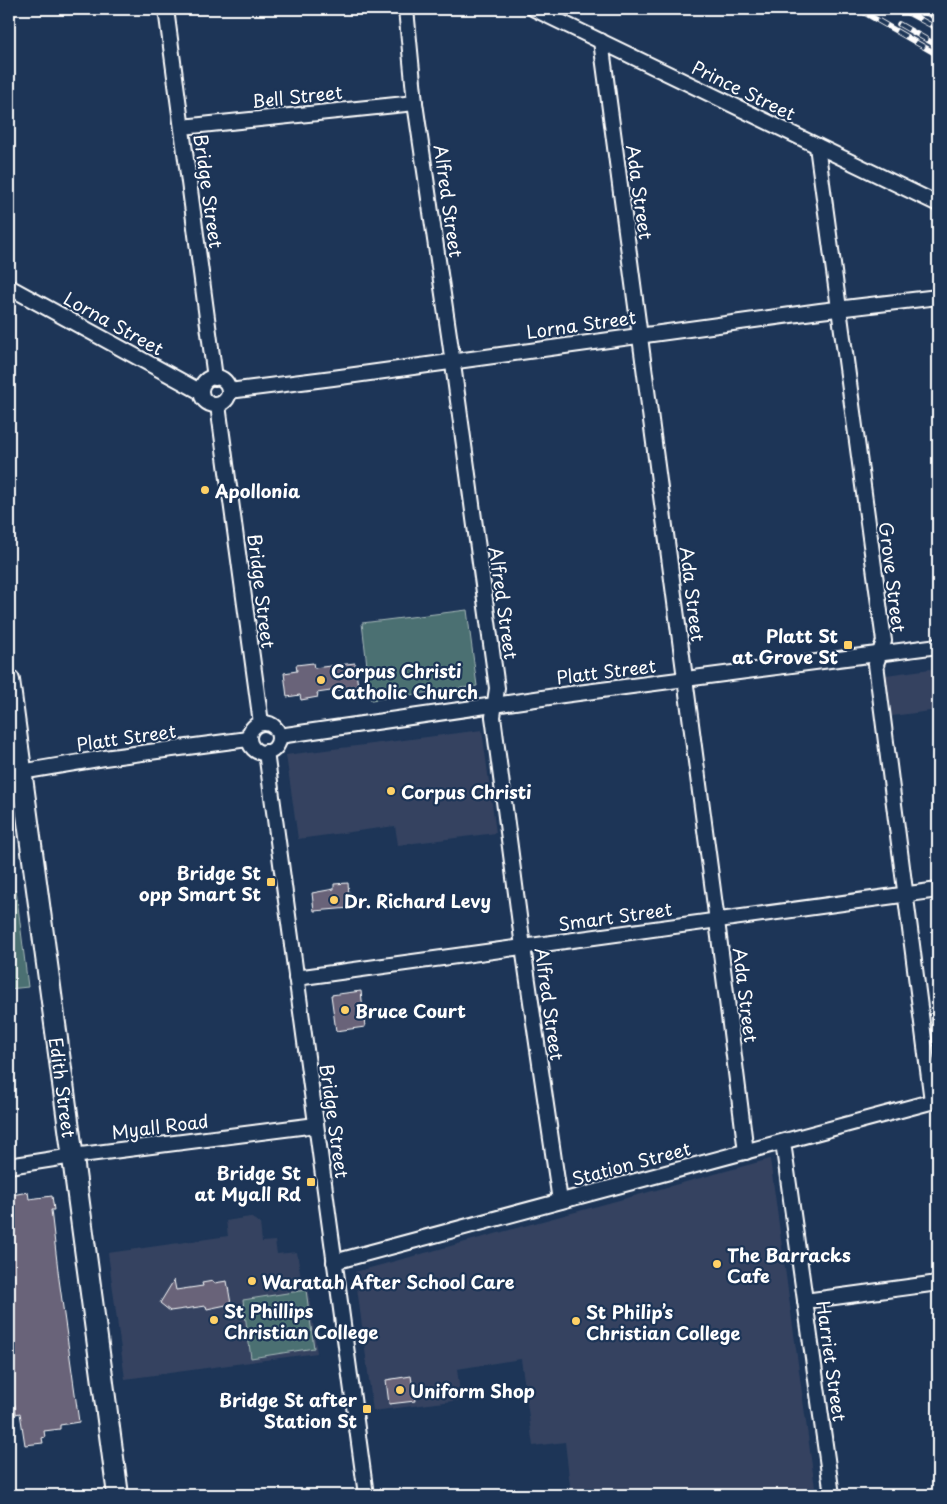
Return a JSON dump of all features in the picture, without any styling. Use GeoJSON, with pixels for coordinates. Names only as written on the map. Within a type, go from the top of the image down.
{"type":"FeatureCollection","features":[{"type":"Feature","properties":{"kind":"main road","name":"Edith Street"},"geometry":{"type":"LineString","coordinates":[[9,680],[15,773],[73,1156],[118,1495]]}},
{"type":"Feature","properties":{"kind":"street","name":"Bridge Street"},"geometry":{"type":"LineString","coordinates":[[166,9],[214,378]]}},
{"type":"Feature","properties":{"kind":"street","name":"Alfred Street"},"geometry":{"type":"LineString","coordinates":[[406,9],[416,103],[497,688],[493,717],[523,947],[560,1201]]}},
{"type":"Feature","properties":{"kind":"street","name":"Prince Street"},"geometry":{"type":"LineString","coordinates":[[534,9],[938,204]]}},
{"type":"Feature","properties":{"kind":"street","name":"Ada Street"},"geometry":{"type":"LineString","coordinates":[[601,41],[746,1152]]}},
{"type":"Feature","properties":{"kind":"street","name":"Bell Street"},"geometry":{"type":"LineString","coordinates":[[182,127],[416,103]]}},
{"type":"Feature","properties":{"kind":"street","name":"Grove Street"},"geometry":{"type":"LineString","coordinates":[[817,146],[884,641],[876,664],[905,894],[935,1101]]}},
{"type":"Feature","properties":{"kind":"street","name":"Lorna Street"},"geometry":{"type":"LineString","coordinates":[[9,287],[201,392]]}},
{"type":"Feature","properties":{"kind":"street","name":"Lorna Street"},"geometry":{"type":"LineString","coordinates":[[229,391],[839,308],[938,297]]}},
{"type":"Feature","properties":{"kind":"street"},"geometry":{"type":"LineString","coordinates":[[214,378],[224,381],[229,391],[225,402],[218,405],[206,402],[201,392],[205,382],[214,378]]}},
{"type":"Feature","properties":{"kind":"street","name":"Bridge Street"},"geometry":{"type":"LineString","coordinates":[[218,405],[261,723]]}},
{"type":"Feature","properties":{"kind":"street","name":"Platt Street"},"geometry":{"type":"LineString","coordinates":[[279,736],[938,646]]}},
{"type":"Feature","properties":{"kind":"street"},"geometry":{"type":"LineString","coordinates":[[261,723],[269,723],[278,732],[277,745],[271,751],[256,751],[248,739],[252,728],[261,723]]}},
{"type":"Feature","properties":{"kind":"street","name":"Platt Street"},"geometry":{"type":"LineString","coordinates":[[15,773],[104,758],[248,739]]}},
{"type":"Feature","properties":{"kind":"street","name":"Bridge Street"},"geometry":{"type":"LineString","coordinates":[[266,752],[366,1495]]}},
{"type":"Feature","properties":{"kind":"street","name":"Smart Street"},"geometry":{"type":"LineString","coordinates":[[296,978],[938,890]]}},
{"type":"Feature","properties":{"kind":"street","name":"Station Street"},"geometry":{"type":"LineString","coordinates":[[334,1262],[935,1101]]}},
{"type":"Feature","properties":{"kind":"street","name":"Myall Road"},"geometry":{"type":"LineString","coordinates":[[9,1166],[316,1125]]}},
{"type":"Feature","properties":{"kind":"street","name":"Harriet Street"},"geometry":{"type":"LineString","coordinates":[[784,1142],[832,1495]]}},
{"type":"Feature","properties":{"kind":"street"},"geometry":{"type":"LineString","coordinates":[[805,1301],[938,1283]]}},
{"type":"Feature","properties":{"kind":"shaded area"},"geometry":{"type":"Polygon","coordinates":[[[938,668],[938,710],[892,716],[886,675],[938,668]]]}},
{"type":"Feature","properties":{"kind":"shaded area","name":"Corpus Christi"},"geometry":{"type":"Polygon","coordinates":[[[482,730],[496,833],[398,845],[395,826],[298,839],[286,755],[482,730]]]}},
{"type":"Feature","properties":{"kind":"shaded area"},"geometry":{"type":"Polygon","coordinates":[[[9,836],[16,890],[9,891],[9,836]]]}},
{"type":"Feature","properties":{"kind":"shaded area","name":"St Philip’s Christian College"},"geometry":{"type":"Polygon","coordinates":[[[770,1159],[816,1495],[571,1495],[565,1442],[533,1446],[521,1359],[457,1369],[461,1400],[373,1411],[355,1272],[770,1159]]]}},
{"type":"Feature","properties":{"kind":"shaded area","name":"St Phillips Christian College"},"geometry":{"type":"Polygon","coordinates":[[[250,1217],[260,1223],[262,1242],[275,1241],[277,1254],[297,1252],[302,1286],[308,1286],[317,1353],[125,1379],[108,1253],[228,1236],[226,1221],[250,1217]]]}},
{"type":"Feature","properties":{"kind":"green space"},"geometry":{"type":"Polygon","coordinates":[[[467,610],[477,686],[371,700],[362,623],[467,610]]]}},
{"type":"Feature","properties":{"kind":"green space"},"geometry":{"type":"Polygon","coordinates":[[[16,890],[28,987],[9,989],[9,891],[16,890]]]}},
{"type":"Feature","properties":{"kind":"green space"},"geometry":{"type":"Polygon","coordinates":[[[306,1290],[314,1348],[251,1358],[243,1300],[306,1290]]]}},
{"type":"Feature","properties":{"kind":"building","name":"Corpus Christi Catholic Church"},"geometry":{"type":"Polygon","coordinates":[[[313,663],[314,668],[355,663],[358,687],[317,693],[318,697],[301,700],[300,695],[287,697],[284,673],[297,671],[296,665],[313,663]]]}},
{"type":"Feature","properties":{"kind":"building","name":"Dr. Richard Levy"},"geometry":{"type":"Polygon","coordinates":[[[348,883],[350,908],[314,911],[312,893],[334,889],[334,884],[348,883]]]}},
{"type":"Feature","properties":{"kind":"building","name":"Bruce Court"},"geometry":{"type":"Polygon","coordinates":[[[361,991],[365,1027],[336,1031],[331,995],[361,991]]]}},
{"type":"Feature","properties":{"kind":"building"},"geometry":{"type":"Polygon","coordinates":[[[28,1192],[29,1199],[52,1196],[54,1210],[51,1210],[59,1279],[79,1422],[60,1425],[60,1429],[44,1431],[43,1443],[25,1445],[20,1413],[16,1414],[9,1365],[9,1205],[14,1204],[12,1195],[28,1192]]]}},
{"type":"Feature","properties":{"kind":"building"},"geometry":{"type":"Polygon","coordinates":[[[174,1280],[176,1290],[203,1286],[202,1283],[213,1281],[214,1283],[227,1281],[231,1304],[207,1309],[206,1306],[170,1311],[160,1303],[174,1280]]]}},
{"type":"Feature","properties":{"kind":"building","name":"Uniform Shop"},"geometry":{"type":"Polygon","coordinates":[[[411,1376],[415,1401],[389,1404],[386,1380],[411,1376]]]}},
{"type":"Feature","properties":{"kind":"railway"},"geometry":{"type":"LineString","coordinates":[[858,9],[938,55]]}},
{"type":"Feature","properties":{"kind":"railway"},"geometry":{"type":"LineString","coordinates":[[901,9],[938,29]]}},
{"type":"Feature","properties":{"kind":"railway"},"geometry":{"type":"LineString","coordinates":[[919,9],[938,19]]}},
{"type":"Feature","properties":{"kind":"railway"},"geometry":{"type":"LineString","coordinates":[[899,24],[938,46]]}},
{"type":"Feature","properties":{"kind":"place","name":"Apollonia"},"geometry":{"type":"Point","coordinates":[205,490]}},
{"type":"Feature","properties":{"kind":"place","name":"Platt St at Grove St"},"geometry":{"type":"Point","coordinates":[848,645]}},
{"type":"Feature","properties":{"kind":"place","name":"Corpus Christi Catholic Church"},"geometry":{"type":"Point","coordinates":[321,680]}},
{"type":"Feature","properties":{"kind":"place","name":"Corpus Christi"},"geometry":{"type":"Point","coordinates":[391,791]}},
{"type":"Feature","properties":{"kind":"place","name":"Bridge St opp Smart St"},"geometry":{"type":"Point","coordinates":[271,882]}},
{"type":"Feature","properties":{"kind":"place","name":"Dr. Richard Levy"},"geometry":{"type":"Point","coordinates":[334,900]}},
{"type":"Feature","properties":{"kind":"place","name":"Bruce Court"},"geometry":{"type":"Point","coordinates":[345,1010]}},
{"type":"Feature","properties":{"kind":"place","name":"Bridge St at Myall Rd"},"geometry":{"type":"Point","coordinates":[311,1182]}},
{"type":"Feature","properties":{"kind":"place","name":"The Barracks Cafe"},"geometry":{"type":"Point","coordinates":[717,1264]}},
{"type":"Feature","properties":{"kind":"place","name":"Waratah After School Care"},"geometry":{"type":"Point","coordinates":[252,1281]}},
{"type":"Feature","properties":{"kind":"place","name":"St Phillips Christian College"},"geometry":{"type":"Point","coordinates":[214,1320]}},
{"type":"Feature","properties":{"kind":"place","name":"St Philip’s Christian College"},"geometry":{"type":"Point","coordinates":[576,1321]}},
{"type":"Feature","properties":{"kind":"place","name":"Uniform Shop"},"geometry":{"type":"Point","coordinates":[400,1390]}},
{"type":"Feature","properties":{"kind":"place","name":"Bridge St after Station St"},"geometry":{"type":"Point","coordinates":[367,1409]}}]}
